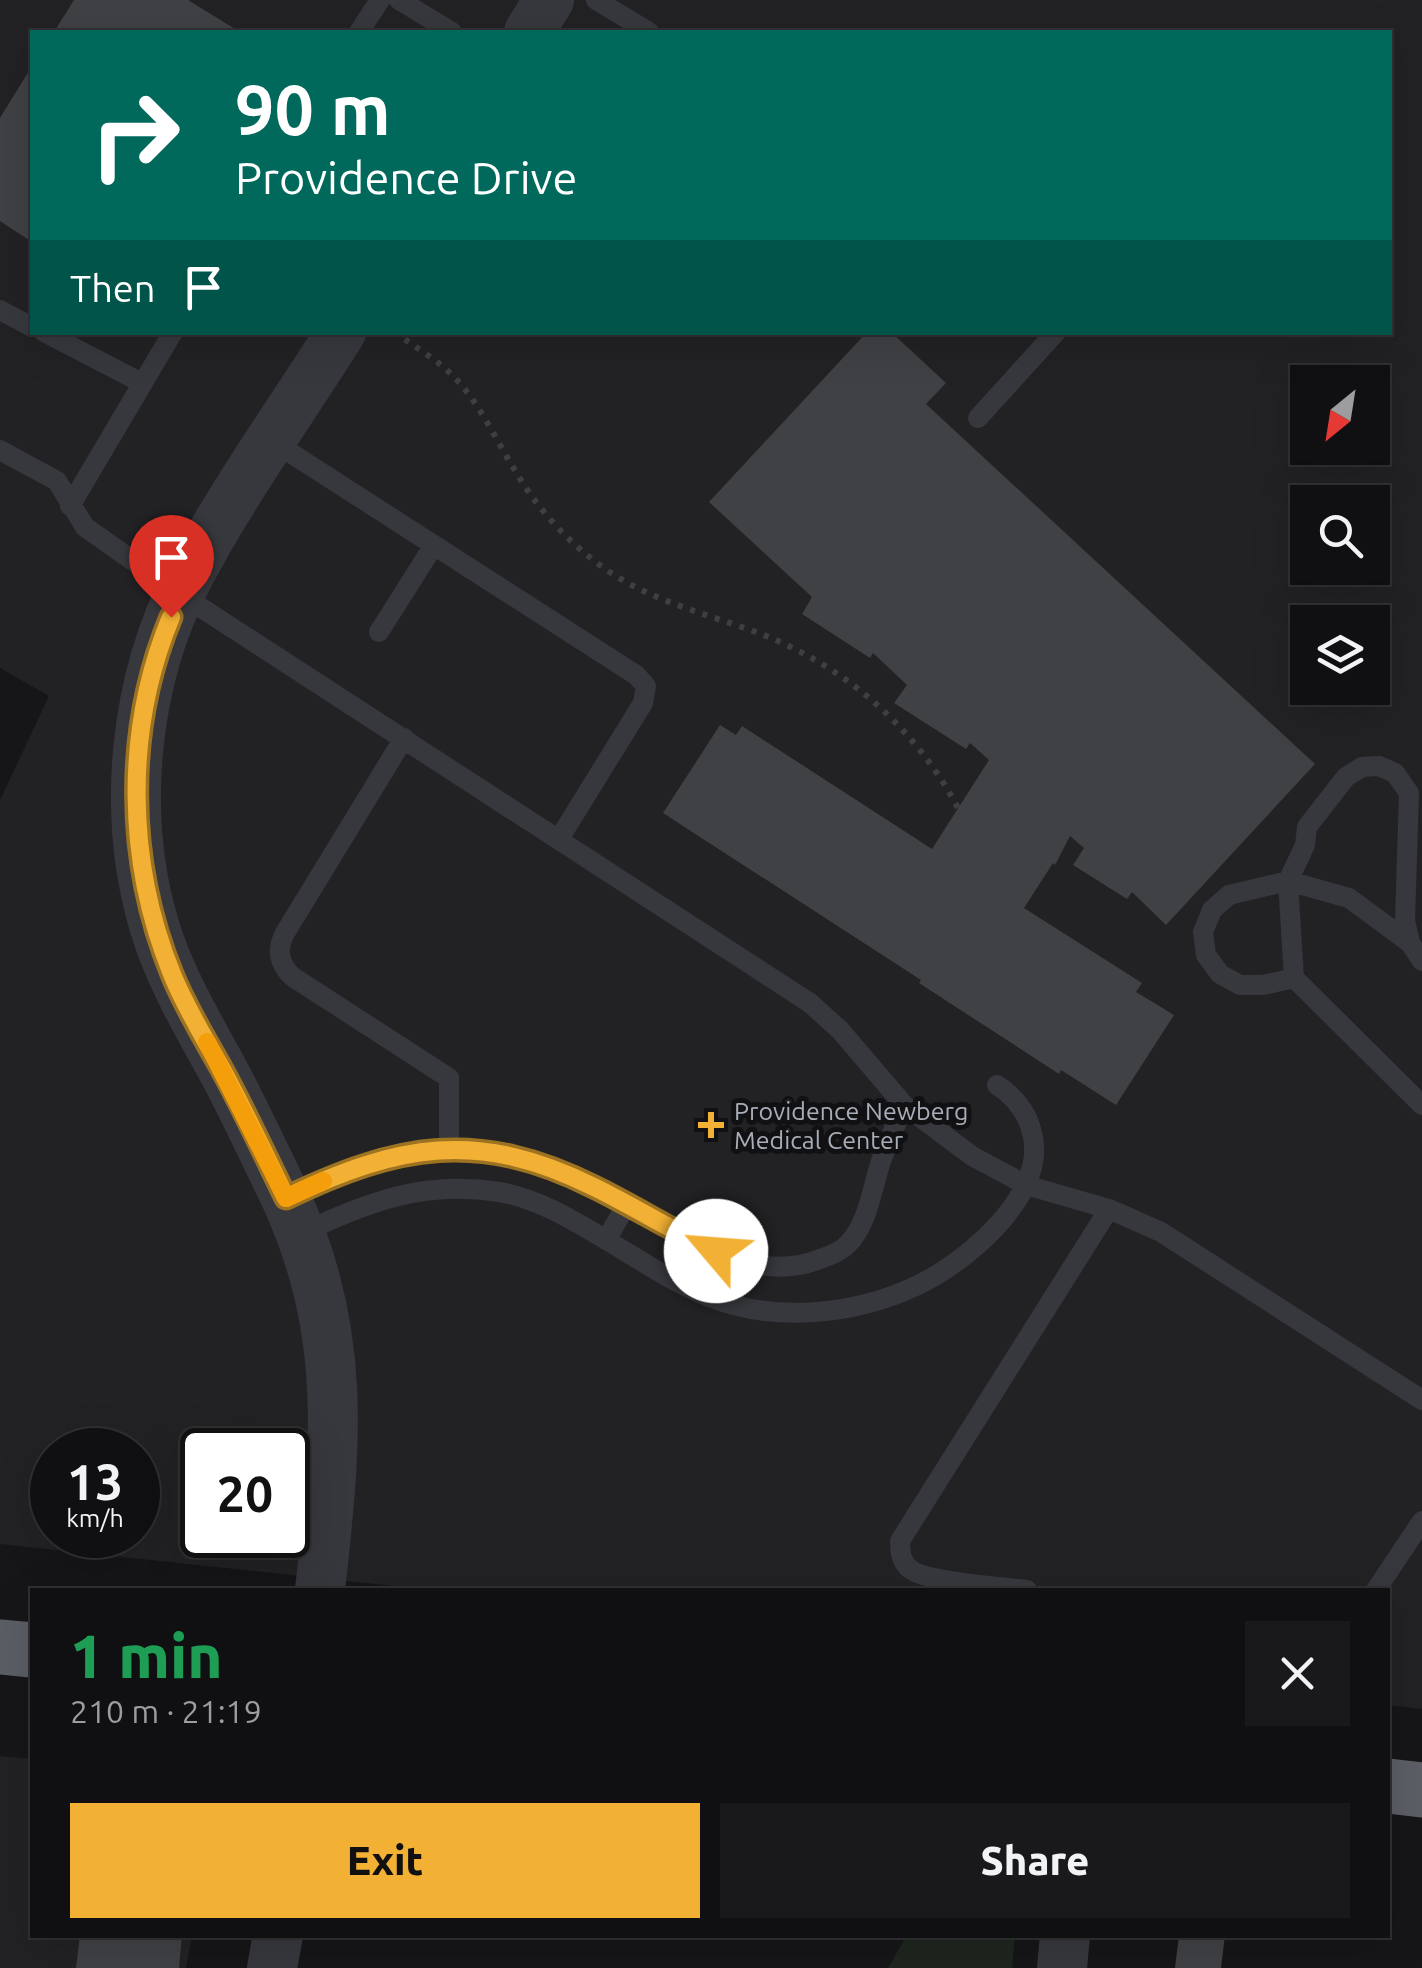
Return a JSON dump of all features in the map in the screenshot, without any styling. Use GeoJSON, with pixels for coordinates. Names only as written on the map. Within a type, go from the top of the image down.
{"type":"FeatureCollection","features":[{"type":"Feature","properties":{"kind":"highway"},"geometry":{"type":"LineString","coordinates":[[0,1647],[30,1650]]}},
{"type":"Feature","properties":{"kind":"highway"},"geometry":{"type":"LineString","coordinates":[[1390,1786],[1422,1790]]}},
{"type":"Feature","properties":{"kind":"street"},"geometry":{"type":"LineString","coordinates":[[530,30],[549,0]]}},
{"type":"Feature","properties":{"kind":"street"},"geometry":{"type":"LineString","coordinates":[[320,1588],[332,1470],[331,1347],[294,1216],[172,976],[154,924],[140,857],[135,791],[144,716],[160,644],[180,594],[339,335]]}},
{"type":"Feature","properties":{"kind":"street"},"geometry":{"type":"LineString","coordinates":[[272,1968],[277,1938]]}},
{"type":"Feature","properties":{"kind":"street"},"geometry":{"type":"LineString","coordinates":[[1062,1968],[1065,1938]]}},
{"type":"Feature","properties":{"kind":"lane"},"geometry":{"type":"LineString","coordinates":[[360,30],[380,0]]}},
{"type":"Feature","properties":{"kind":"lane"},"geometry":{"type":"LineString","coordinates":[[400,0],[449,30]]}},
{"type":"Feature","properties":{"kind":"lane"},"geometry":{"type":"LineString","coordinates":[[596,0],[646,30]]}},
{"type":"Feature","properties":{"kind":"lane"},"geometry":{"type":"LineString","coordinates":[[0,310],[30,325]]}},
{"type":"Feature","properties":{"kind":"lane"},"geometry":{"type":"LineString","coordinates":[[50,335],[142,384]]}},
{"type":"Feature","properties":{"kind":"lane"},"geometry":{"type":"LineString","coordinates":[[70,506],[170,335]]}},
{"type":"Feature","properties":{"kind":"lane"},"geometry":{"type":"LineString","coordinates":[[978,418],[1053,335]]}},
{"type":"Feature","properties":{"kind":"lane"},"geometry":{"type":"LineString","coordinates":[[272,440],[636,675],[646,686],[634,719],[559,840]]}},
{"type":"Feature","properties":{"kind":"lane"},"geometry":{"type":"LineString","coordinates":[[0,450],[57,480],[85,527],[180,594],[810,1003],[840,1030],[904,1105],[972,1156],[1026,1185],[1109,1210],[1161,1232],[1422,1400]]}},
{"type":"Feature","properties":{"kind":"lane"},"geometry":{"type":"LineString","coordinates":[[379,632],[434,545]]}},
{"type":"Feature","properties":{"kind":"lane"},"geometry":{"type":"LineString","coordinates":[[404,738],[285,933],[279,952],[293,977],[449,1078],[450,1149]]}},
{"type":"Feature","properties":{"kind":"lane"},"geometry":{"type":"LineString","coordinates":[[1416,952],[1405,921],[1408,792],[1395,774],[1378,766],[1362,768],[1346,777],[1307,828],[1305,845],[1288,881],[1294,978],[1422,1105]]}},
{"type":"Feature","properties":{"kind":"lane"},"geometry":{"type":"LineString","coordinates":[[1294,978],[1264,985],[1240,984],[1220,974],[1206,955],[1204,932],[1212,910],[1228,895],[1288,881],[1349,898],[1416,952]]}},
{"type":"Feature","properties":{"kind":"lane"},"geometry":{"type":"LineString","coordinates":[[294,1216],[409,1192],[457,1188],[504,1192],[535,1203],[709,1296],[752,1309],[843,1310],[893,1297],[929,1280],[995,1226],[1026,1185],[1034,1162],[1034,1137],[1026,1114],[1011,1094],[997,1085]]}},
{"type":"Feature","properties":{"kind":"lane"},"geometry":{"type":"LineString","coordinates":[[294,1216],[325,1180],[390,1156],[450,1149],[499,1153],[544,1166],[742,1262],[764,1269],[790,1268],[847,1246],[858,1228],[904,1105]]}},
{"type":"Feature","properties":{"kind":"lane"},"geometry":{"type":"LineString","coordinates":[[606,1240],[627,1204]]}},
{"type":"Feature","properties":{"kind":"lane"},"geometry":{"type":"LineString","coordinates":[[1012,1588],[923,1576],[907,1567],[900,1541],[1109,1210]]}},
{"type":"Feature","properties":{"kind":"lane"},"geometry":{"type":"LineString","coordinates":[[1377,1588],[1422,1521]]}},
{"type":"Feature","properties":{"kind":"path"},"geometry":{"type":"LineString","coordinates":[[398,335],[456,378],[536,502],[603,568],[648,594],[775,639],[824,662],[903,731],[958,808]]}},
{"type":"Feature","properties":{"kind":"shaded area","name":"Providence Newberg Medical Center"},"geometry":{"type":"Polygon","coordinates":[[[0,0],[1422,0],[1422,1709],[1390,1705],[1390,1588],[413,1588],[131,1558],[160,1558],[160,1428],[30,1428],[30,1547],[0,1544],[0,800],[49,696],[0,668],[0,0]]]}},
{"type":"Feature","properties":{"kind":"shaded area"},"geometry":{"type":"Polygon","coordinates":[[[0,1756],[30,1759],[30,1938],[191,1938],[186,1968],[0,1968],[0,1756]]]}},
{"type":"Feature","properties":{"kind":"shaded area"},"geometry":{"type":"Polygon","coordinates":[[[905,1938],[1015,1938],[1012,1968],[888,1968],[905,1938]]]}},
{"type":"Feature","properties":{"kind":"building"},"geometry":{"type":"Polygon","coordinates":[[[74,0],[188,0],[237,30],[55,30],[74,0]]]}},
{"type":"Feature","properties":{"kind":"building"},"geometry":{"type":"Polygon","coordinates":[[[30,69],[30,241],[0,221],[0,118],[30,69]]]}},
{"type":"Feature","properties":{"kind":"building"},"geometry":{"type":"Polygon","coordinates":[[[864,335],[894,335],[946,383],[926,404],[1315,764],[1166,925],[1132,892],[1127,899],[1073,865],[1084,848],[1070,836],[1024,908],[1142,983],[1136,992],[1174,1015],[1116,1105],[1061,1070],[1059,1074],[663,813],[720,725],[736,735],[742,726],[932,849],[989,760],[970,743],[966,749],[894,703],[907,685],[873,653],[870,658],[802,614],[812,597],[709,502],[864,335]]]}},
{"type":"Feature","properties":{"kind":"building"},"geometry":{"type":"Polygon","coordinates":[[[80,1938],[182,1938],[179,1968],[76,1968],[80,1938]]]}},
{"type":"Feature","properties":{"kind":"building"},"geometry":{"type":"Polygon","coordinates":[[[1179,1938],[1225,1938],[1221,1968],[1175,1968],[1179,1938]]]}},
{"type":"Feature","properties":{"kind":"slow traffic"},"geometry":{"type":"LineString","coordinates":[[207,1042],[286,1198],[323,1181]]}},
{"type":"Feature","properties":{"kind":"place","name":"Providence Newberg Medical Center"},"geometry":{"type":"Point","coordinates":[711,1125]}},
{"type":"Feature","properties":{"kind":"route"},"geometry":{"type":"LineString","coordinates":[[171,617],[150,684],[142,733],[135,791],[140,857],[154,924],[172,976],[286,1198],[390,1156],[463,1148],[499,1153],[589,1184],[716,1251]]}}]}
